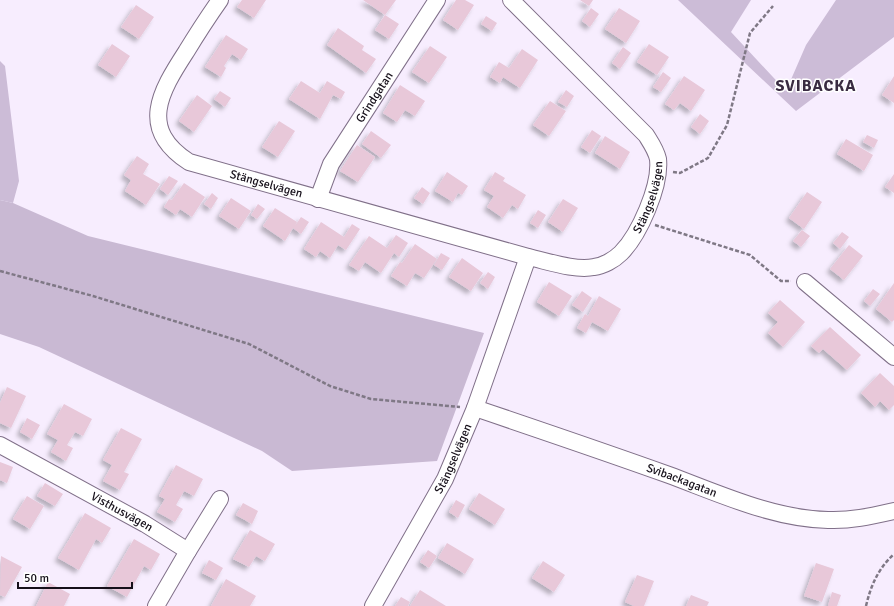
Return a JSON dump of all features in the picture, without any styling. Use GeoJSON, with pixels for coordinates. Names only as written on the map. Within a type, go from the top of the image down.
{"type":"FeatureCollection","features":[{"type":"Feature","properties":{"kind":"street","name":"Stängselvägen"},"geometry":{"type":"LineString","coordinates":[[220,0],[172,74],[162,93],[158,108],[158,120],[163,136],[177,155],[189,162],[528,257],[574,266],[594,267],[614,258],[621,253],[636,234],[653,192],[658,171],[658,158],[655,148],[646,135],[511,0]]}},
{"type":"Feature","properties":{"kind":"street","name":"Grindgatan"},"geometry":{"type":"LineString","coordinates":[[318,199],[331,164],[437,0]]}},
{"type":"Feature","properties":{"kind":"street","name":"Stängselvägen"},"geometry":{"type":"LineString","coordinates":[[373,606],[445,479],[475,408],[528,257]]}},
{"type":"Feature","properties":{"kind":"street"},"geometry":{"type":"LineString","coordinates":[[805,282],[894,358]]}},
{"type":"Feature","properties":{"kind":"street","name":"Svibackagatan"},"geometry":{"type":"LineString","coordinates":[[475,408],[578,442],[750,505],[780,513],[828,520],[851,520],[894,511]]}},
{"type":"Feature","properties":{"kind":"street","name":"Visthusvägen"},"geometry":{"type":"LineString","coordinates":[[0,445],[145,524],[188,551]]}},
{"type":"Feature","properties":{"kind":"street"},"geometry":{"type":"LineString","coordinates":[[156,606],[220,499]]}},
{"type":"Feature","properties":{"kind":"path"},"geometry":{"type":"LineString","coordinates":[[658,171],[680,173],[708,158],[727,124],[750,33],[773,6]]}},
{"type":"Feature","properties":{"kind":"path"},"geometry":{"type":"LineString","coordinates":[[642,221],[750,255],[781,281],[805,282]]}},
{"type":"Feature","properties":{"kind":"path"},"geometry":{"type":"LineString","coordinates":[[0,271],[93,296],[249,344],[330,386],[370,399],[475,408]]}},
{"type":"Feature","properties":{"kind":"path"},"geometry":{"type":"LineString","coordinates":[[866,606],[870,587],[879,571],[894,554]]}},
{"type":"Feature","properties":{"kind":"shaded area"},"geometry":{"type":"Polygon","coordinates":[[[678,0],[751,0],[731,32],[786,91],[806,45],[836,0],[894,0],[894,37],[796,111],[678,0]]]}},
{"type":"Feature","properties":{"kind":"shaded area"},"geometry":{"type":"Polygon","coordinates":[[[0,61],[5,66],[19,181],[13,203],[0,200],[0,61]]]}},
{"type":"Feature","properties":{"kind":"shaded area"},"geometry":{"type":"Polygon","coordinates":[[[0,200],[13,203],[88,236],[484,333],[437,461],[292,471],[262,451],[39,347],[0,334],[0,200]]]}},
{"type":"Feature","properties":{"kind":"building"},"geometry":{"type":"Polygon","coordinates":[[[242,0],[266,0],[254,18],[237,7],[242,0]]]}},
{"type":"Feature","properties":{"kind":"building"},"geometry":{"type":"Polygon","coordinates":[[[363,0],[396,0],[385,15],[363,0]]]}},
{"type":"Feature","properties":{"kind":"building"},"geometry":{"type":"Polygon","coordinates":[[[456,0],[465,0],[474,5],[458,30],[443,20],[456,0]]]}},
{"type":"Feature","properties":{"kind":"building"},"geometry":{"type":"Polygon","coordinates":[[[580,0],[593,0],[589,6],[580,0]]]}},
{"type":"Feature","properties":{"kind":"building"},"geometry":{"type":"Polygon","coordinates":[[[136,5],[154,17],[139,39],[121,27],[136,5]]]}},
{"type":"Feature","properties":{"kind":"building"},"geometry":{"type":"Polygon","coordinates":[[[591,8],[599,14],[590,27],[582,21],[591,8]]]}},
{"type":"Feature","properties":{"kind":"building"},"geometry":{"type":"Polygon","coordinates":[[[619,8],[640,21],[626,43],[605,29],[619,8]]]}},
{"type":"Feature","properties":{"kind":"building"},"geometry":{"type":"Polygon","coordinates":[[[385,15],[399,24],[389,39],[375,30],[385,15]]]}},
{"type":"Feature","properties":{"kind":"building"},"geometry":{"type":"Polygon","coordinates":[[[486,16],[497,23],[492,31],[481,24],[486,16]]]}},
{"type":"Feature","properties":{"kind":"building"},"geometry":{"type":"Polygon","coordinates":[[[338,28],[364,46],[362,50],[376,59],[366,73],[327,45],[338,28]]]}},
{"type":"Feature","properties":{"kind":"building"},"geometry":{"type":"Polygon","coordinates":[[[226,35],[248,49],[241,60],[232,54],[224,66],[226,68],[221,77],[205,67],[226,35]]]}},
{"type":"Feature","properties":{"kind":"building"},"geometry":{"type":"Polygon","coordinates":[[[112,44],[130,56],[116,77],[98,65],[112,44]]]}},
{"type":"Feature","properties":{"kind":"building"},"geometry":{"type":"Polygon","coordinates":[[[649,44],[669,57],[657,75],[637,62],[649,44]]]}},
{"type":"Feature","properties":{"kind":"building"},"geometry":{"type":"Polygon","coordinates":[[[430,46],[447,57],[429,83],[412,72],[430,46]]]}},
{"type":"Feature","properties":{"kind":"building"},"geometry":{"type":"Polygon","coordinates":[[[623,47],[631,53],[620,69],[612,63],[623,47]]]}},
{"type":"Feature","properties":{"kind":"building"},"geometry":{"type":"Polygon","coordinates":[[[522,49],[538,60],[520,88],[503,77],[500,83],[490,77],[499,62],[509,68],[522,49]]]}},
{"type":"Feature","properties":{"kind":"building"},"geometry":{"type":"Polygon","coordinates":[[[663,72],[671,78],[661,92],[653,87],[663,72]]]}},
{"type":"Feature","properties":{"kind":"building"},"geometry":{"type":"Polygon","coordinates":[[[684,76],[705,90],[691,111],[680,103],[674,110],[665,104],[684,76]]]}},
{"type":"Feature","properties":{"kind":"building"},"geometry":{"type":"Polygon","coordinates":[[[894,76],[894,103],[882,95],[894,76]]]}},
{"type":"Feature","properties":{"kind":"building"},"geometry":{"type":"Polygon","coordinates":[[[301,81],[320,93],[327,81],[345,92],[341,99],[333,95],[320,119],[289,99],[301,81]]]}},
{"type":"Feature","properties":{"kind":"building"},"geometry":{"type":"Polygon","coordinates":[[[400,85],[425,101],[415,116],[405,110],[397,122],[383,113],[400,85]]]}},
{"type":"Feature","properties":{"kind":"building"},"geometry":{"type":"Polygon","coordinates":[[[566,90],[574,96],[567,107],[558,102],[566,90]]]}},
{"type":"Feature","properties":{"kind":"building"},"geometry":{"type":"Polygon","coordinates":[[[220,91],[231,98],[225,107],[214,99],[220,91]]]}},
{"type":"Feature","properties":{"kind":"building"},"geometry":{"type":"Polygon","coordinates":[[[197,95],[212,106],[194,132],[179,121],[197,95]]]}},
{"type":"Feature","properties":{"kind":"building"},"geometry":{"type":"Polygon","coordinates":[[[550,101],[566,111],[549,136],[533,125],[550,101]]]}},
{"type":"Feature","properties":{"kind":"building"},"geometry":{"type":"Polygon","coordinates":[[[700,114],[709,121],[700,134],[691,127],[700,114]]]}},
{"type":"Feature","properties":{"kind":"building"},"geometry":{"type":"Polygon","coordinates":[[[279,121],[295,131],[278,157],[262,147],[279,121]]]}},
{"type":"Feature","properties":{"kind":"building"},"geometry":{"type":"Polygon","coordinates":[[[592,130],[601,136],[590,153],[581,147],[592,130]]]}},
{"type":"Feature","properties":{"kind":"building"},"geometry":{"type":"Polygon","coordinates":[[[371,131],[391,145],[381,158],[362,144],[371,131]]]}},
{"type":"Feature","properties":{"kind":"building"},"geometry":{"type":"Polygon","coordinates":[[[867,135],[878,140],[874,148],[863,142],[867,135]]]}},
{"type":"Feature","properties":{"kind":"building"},"geometry":{"type":"Polygon","coordinates":[[[605,136],[630,152],[620,169],[595,153],[605,136]]]}},
{"type":"Feature","properties":{"kind":"building"},"geometry":{"type":"Polygon","coordinates":[[[846,139],[873,155],[864,171],[837,154],[846,139]]]}},
{"type":"Feature","properties":{"kind":"building"},"geometry":{"type":"Polygon","coordinates":[[[357,145],[375,157],[358,182],[340,171],[357,145]]]}},
{"type":"Feature","properties":{"kind":"building"},"geometry":{"type":"Polygon","coordinates":[[[137,156],[149,164],[143,174],[160,184],[146,205],[125,191],[131,180],[124,175],[137,156]]]}},
{"type":"Feature","properties":{"kind":"building"},"geometry":{"type":"Polygon","coordinates":[[[447,172],[468,186],[462,195],[458,193],[453,202],[435,191],[447,172]]]}},
{"type":"Feature","properties":{"kind":"building"},"geometry":{"type":"Polygon","coordinates":[[[495,172],[505,178],[503,181],[526,195],[518,209],[512,205],[503,218],[487,207],[494,196],[484,190],[495,172]]]}},
{"type":"Feature","properties":{"kind":"building"},"geometry":{"type":"Polygon","coordinates":[[[894,174],[894,193],[885,187],[894,174]]]}},
{"type":"Feature","properties":{"kind":"building"},"geometry":{"type":"Polygon","coordinates":[[[169,176],[178,181],[168,195],[160,189],[169,176]]]}},
{"type":"Feature","properties":{"kind":"building"},"geometry":{"type":"Polygon","coordinates":[[[184,183],[205,197],[192,217],[180,209],[176,215],[164,207],[169,199],[172,200],[184,183]]]}},
{"type":"Feature","properties":{"kind":"building"},"geometry":{"type":"Polygon","coordinates":[[[422,187],[430,193],[423,204],[414,198],[422,187]]]}},
{"type":"Feature","properties":{"kind":"building"},"geometry":{"type":"Polygon","coordinates":[[[807,192],[822,202],[804,229],[789,218],[807,192]]]}},
{"type":"Feature","properties":{"kind":"building"},"geometry":{"type":"Polygon","coordinates":[[[212,193],[218,198],[211,209],[204,204],[212,193]]]}},
{"type":"Feature","properties":{"kind":"building"},"geometry":{"type":"Polygon","coordinates":[[[231,198],[251,211],[239,229],[219,216],[231,198]]]}},
{"type":"Feature","properties":{"kind":"building"},"geometry":{"type":"Polygon","coordinates":[[[563,199],[578,208],[563,232],[548,222],[563,199]]]}},
{"type":"Feature","properties":{"kind":"building"},"geometry":{"type":"Polygon","coordinates":[[[258,204],[265,209],[257,219],[251,215],[258,204]]]}},
{"type":"Feature","properties":{"kind":"building"},"geometry":{"type":"Polygon","coordinates":[[[275,208],[297,222],[295,226],[301,217],[309,222],[301,234],[293,228],[285,241],[263,226],[275,208]]]}},
{"type":"Feature","properties":{"kind":"building"},"geometry":{"type":"Polygon","coordinates":[[[538,210],[546,215],[538,228],[530,223],[538,210]]]}},
{"type":"Feature","properties":{"kind":"building"},"geometry":{"type":"Polygon","coordinates":[[[321,222],[344,237],[352,224],[360,229],[346,250],[338,245],[330,258],[320,251],[316,257],[304,249],[321,222]]]}},
{"type":"Feature","properties":{"kind":"building"},"geometry":{"type":"Polygon","coordinates":[[[802,230],[810,236],[801,247],[793,241],[802,230]]]}},
{"type":"Feature","properties":{"kind":"building"},"geometry":{"type":"Polygon","coordinates":[[[842,232],[849,237],[840,249],[833,243],[842,232]]]}},
{"type":"Feature","properties":{"kind":"building"},"geometry":{"type":"Polygon","coordinates":[[[396,235],[408,243],[399,257],[394,253],[381,273],[365,262],[359,271],[349,265],[369,236],[387,248],[396,235]]]}},
{"type":"Feature","properties":{"kind":"building"},"geometry":{"type":"Polygon","coordinates":[[[415,244],[437,259],[424,278],[415,273],[407,286],[391,276],[415,244]]]}},
{"type":"Feature","properties":{"kind":"building"},"geometry":{"type":"Polygon","coordinates":[[[849,245],[863,256],[844,280],[830,269],[849,245]]]}},
{"type":"Feature","properties":{"kind":"building"},"geometry":{"type":"Polygon","coordinates":[[[441,253],[450,258],[442,270],[434,265],[441,253]]]}},
{"type":"Feature","properties":{"kind":"building"},"geometry":{"type":"Polygon","coordinates":[[[462,258],[483,273],[471,291],[449,277],[462,258]]]}},
{"type":"Feature","properties":{"kind":"building"},"geometry":{"type":"Polygon","coordinates":[[[488,272],[495,277],[488,289],[480,283],[488,272]]]}},
{"type":"Feature","properties":{"kind":"building"},"geometry":{"type":"Polygon","coordinates":[[[549,282],[572,296],[559,316],[537,302],[549,282]]]}},
{"type":"Feature","properties":{"kind":"building"},"geometry":{"type":"Polygon","coordinates":[[[894,283],[894,320],[892,322],[876,309],[894,283]]]}},
{"type":"Feature","properties":{"kind":"building"},"geometry":{"type":"Polygon","coordinates":[[[873,289],[880,294],[870,306],[864,301],[873,289]]]}},
{"type":"Feature","properties":{"kind":"building"},"geometry":{"type":"Polygon","coordinates":[[[582,291],[592,298],[583,312],[572,305],[582,291]]]}},
{"type":"Feature","properties":{"kind":"building"},"geometry":{"type":"Polygon","coordinates":[[[599,296],[621,309],[608,331],[592,322],[586,333],[577,328],[585,314],[588,316],[599,296]]]}},
{"type":"Feature","properties":{"kind":"building"},"geometry":{"type":"Polygon","coordinates":[[[780,300],[805,322],[783,347],[768,333],[778,322],[768,313],[780,300]]]}},
{"type":"Feature","properties":{"kind":"building"},"geometry":{"type":"Polygon","coordinates":[[[830,327],[861,355],[847,370],[823,349],[819,353],[811,346],[830,327]]]}},
{"type":"Feature","properties":{"kind":"building"},"geometry":{"type":"Polygon","coordinates":[[[880,373],[894,386],[894,405],[889,410],[880,401],[875,407],[861,393],[880,373]]]}},
{"type":"Feature","properties":{"kind":"building"},"geometry":{"type":"Polygon","coordinates":[[[7,387],[26,396],[11,428],[0,423],[0,403],[7,387]]]}},
{"type":"Feature","properties":{"kind":"building"},"geometry":{"type":"Polygon","coordinates":[[[64,404],[92,419],[83,436],[75,432],[67,445],[73,448],[66,461],[51,452],[58,440],[47,434],[64,404]]]}},
{"type":"Feature","properties":{"kind":"building"},"geometry":{"type":"Polygon","coordinates":[[[27,418],[40,425],[32,439],[20,432],[27,418]]]}},
{"type":"Feature","properties":{"kind":"building"},"geometry":{"type":"Polygon","coordinates":[[[121,428],[142,439],[124,472],[129,474],[120,490],[103,481],[112,465],[103,460],[121,428]]]}},
{"type":"Feature","properties":{"kind":"building"},"geometry":{"type":"Polygon","coordinates":[[[0,462],[13,467],[7,483],[0,480],[0,462]]]}},
{"type":"Feature","properties":{"kind":"building"},"geometry":{"type":"Polygon","coordinates":[[[176,465],[203,479],[194,496],[184,491],[176,505],[183,509],[175,522],[157,512],[165,499],[159,496],[176,465]]]}},
{"type":"Feature","properties":{"kind":"building"},"geometry":{"type":"Polygon","coordinates":[[[45,483],[63,494],[55,506],[37,496],[45,483]]]}},
{"type":"Feature","properties":{"kind":"building"},"geometry":{"type":"Polygon","coordinates":[[[479,493],[505,509],[495,525],[469,509],[479,493]]]}},
{"type":"Feature","properties":{"kind":"building"},"geometry":{"type":"Polygon","coordinates":[[[27,496],[44,506],[30,529],[13,519],[27,496]]]}},
{"type":"Feature","properties":{"kind":"building"},"geometry":{"type":"Polygon","coordinates":[[[456,500],[465,505],[458,518],[449,512],[456,500]]]}},
{"type":"Feature","properties":{"kind":"building"},"geometry":{"type":"Polygon","coordinates":[[[243,503],[258,511],[252,524],[236,515],[243,503]]]}},
{"type":"Feature","properties":{"kind":"building"},"geometry":{"type":"Polygon","coordinates":[[[85,513],[111,528],[102,543],[96,539],[79,570],[58,558],[85,513]]]}},
{"type":"Feature","properties":{"kind":"building"},"geometry":{"type":"Polygon","coordinates":[[[250,530],[275,544],[265,561],[256,556],[249,567],[233,559],[250,530]]]}},
{"type":"Feature","properties":{"kind":"building"},"geometry":{"type":"Polygon","coordinates":[[[134,539],[160,554],[151,570],[144,566],[127,597],[107,586],[134,539]]]}},
{"type":"Feature","properties":{"kind":"building"},"geometry":{"type":"Polygon","coordinates":[[[447,543],[474,559],[465,574],[438,558],[447,543]]]}},
{"type":"Feature","properties":{"kind":"building"},"geometry":{"type":"Polygon","coordinates":[[[428,550],[437,556],[429,568],[420,562],[428,550]]]}},
{"type":"Feature","properties":{"kind":"building"},"geometry":{"type":"Polygon","coordinates":[[[1,556],[22,567],[5,597],[0,595],[1,556]]]}},
{"type":"Feature","properties":{"kind":"building"},"geometry":{"type":"Polygon","coordinates":[[[209,560],[223,568],[216,580],[202,573],[209,560]]]}},
{"type":"Feature","properties":{"kind":"building"},"geometry":{"type":"Polygon","coordinates":[[[543,561],[565,575],[554,592],[532,578],[543,561]]]}},
{"type":"Feature","properties":{"kind":"building"},"geometry":{"type":"Polygon","coordinates":[[[816,563],[834,569],[822,602],[804,596],[816,563]]]}},
{"type":"Feature","properties":{"kind":"building"},"geometry":{"type":"Polygon","coordinates":[[[637,575],[654,581],[644,606],[634,606],[625,602],[637,575]]]}},
{"type":"Feature","properties":{"kind":"building"},"geometry":{"type":"Polygon","coordinates":[[[226,579],[256,596],[250,606],[211,606],[226,579]]]}},
{"type":"Feature","properties":{"kind":"building"},"geometry":{"type":"Polygon","coordinates":[[[48,582],[70,594],[64,606],[36,606],[48,582]]]}},
{"type":"Feature","properties":{"kind":"building"},"geometry":{"type":"Polygon","coordinates":[[[420,590],[446,606],[410,606],[420,590]]]}},
{"type":"Feature","properties":{"kind":"building"},"geometry":{"type":"Polygon","coordinates":[[[832,592],[841,595],[837,606],[828,606],[832,592]]]}},
{"type":"Feature","properties":{"kind":"building"},"geometry":{"type":"Polygon","coordinates":[[[691,595],[709,602],[707,606],[686,606],[691,595]]]}},
{"type":"Feature","properties":{"kind":"building"},"geometry":{"type":"Polygon","coordinates":[[[401,597],[410,602],[408,606],[395,606],[401,597]]]}},
{"type":"Feature","properties":{"kind":"district","name":"SVIBACKA"},"geometry":{"type":"Point","coordinates":[816,85]}}]}
